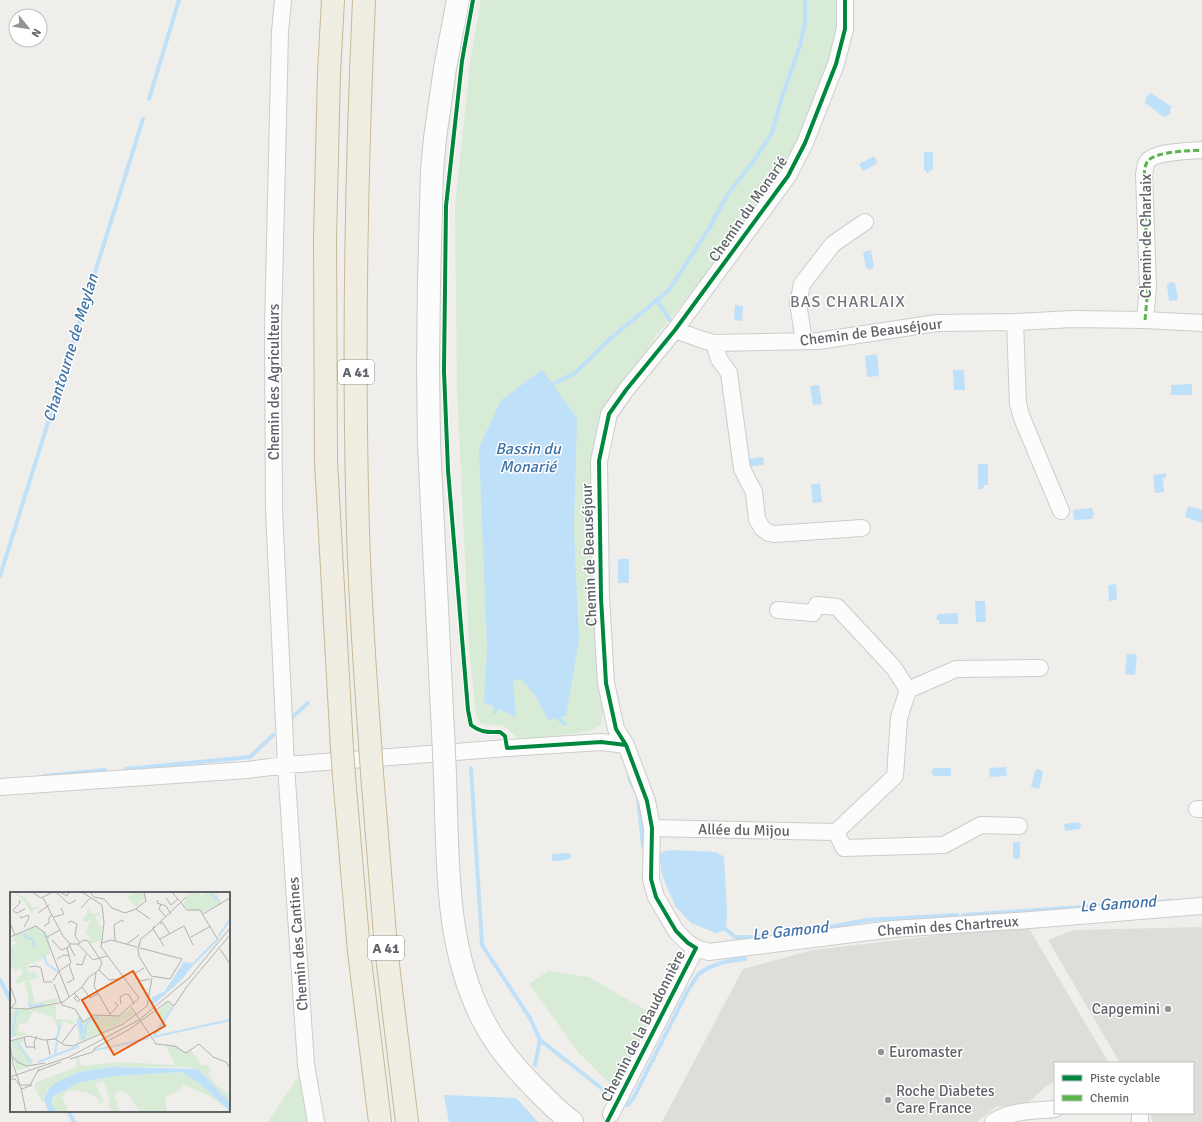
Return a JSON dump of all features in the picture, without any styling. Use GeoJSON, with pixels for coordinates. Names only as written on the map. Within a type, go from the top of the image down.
{"type":"FeatureCollection","features":[{"type":"Feature","properties":{"kind":"highway","name":"A 41"},"geometry":{"type":"LineString","coordinates":[[333,0],[329,73],[325,238],[326,454],[344,776],[359,952],[380,1122]]}},
{"type":"Feature","properties":{"kind":"highway","name":"A 41"},"geometry":{"type":"LineString","coordinates":[[364,0],[356,238],[358,539],[370,744],[386,948],[407,1122]]}},
{"type":"Feature","properties":{"kind":"main road"},"geometry":{"type":"LineString","coordinates":[[458,0],[445,68],[432,171],[428,366],[429,444],[452,916],[457,948],[471,994],[483,1021],[516,1069],[562,1115],[572,1122]]}},
{"type":"Feature","properties":{"kind":"street","name":"Chemin des Agriculteurs"},"geometry":{"type":"LineString","coordinates":[[283,0],[280,32],[273,328],[274,494],[286,765]]}},
{"type":"Feature","properties":{"kind":"street","name":"Chemin du Monarié"},"geometry":{"type":"LineString","coordinates":[[675,330],[788,176],[802,150],[836,64],[845,29],[845,0]]}},
{"type":"Feature","properties":{"kind":"street","name":"Chemin de Charlaix"},"geometry":{"type":"LineString","coordinates":[[1145,320],[1148,287],[1144,174],[1147,161],[1154,157],[1166,154],[1202,150]]}},
{"type":"Feature","properties":{"kind":"street"},"geometry":{"type":"LineString","coordinates":[[804,341],[798,303],[802,284],[833,244],[865,222]]}},
{"type":"Feature","properties":{"kind":"street","name":"Chemin de Beauséjour"},"geometry":{"type":"LineString","coordinates":[[696,948],[688,943],[676,931],[656,896],[651,879],[652,828],[647,801],[626,745],[616,729],[606,683],[602,598],[599,461],[609,414],[626,390],[675,330],[714,343],[818,341],[937,324],[1073,319],[1145,320],[1202,323]]}},
{"type":"Feature","properties":{"kind":"street"},"geometry":{"type":"LineString","coordinates":[[1015,322],[1018,404],[1022,418],[1061,511]]}},
{"type":"Feature","properties":{"kind":"street"},"geometry":{"type":"LineString","coordinates":[[714,343],[719,359],[729,373],[742,469],[754,492],[757,519],[762,528],[769,533],[774,534],[862,528]]}},
{"type":"Feature","properties":{"kind":"street"},"geometry":{"type":"LineString","coordinates":[[778,610],[813,613],[816,605],[837,607],[894,668],[908,690]]}},
{"type":"Feature","properties":{"kind":"street"},"geometry":{"type":"LineString","coordinates":[[1018,826],[981,826],[944,845],[844,848],[836,832],[895,776],[899,718],[908,690],[956,669],[1040,668]]}},
{"type":"Feature","properties":{"kind":"street"},"geometry":{"type":"LineString","coordinates":[[0,787],[247,770],[286,765],[601,742],[626,745]]}},
{"type":"Feature","properties":{"kind":"street","name":"Chemin des Cantines"},"geometry":{"type":"LineString","coordinates":[[286,765],[306,1065],[316,1122]]}},
{"type":"Feature","properties":{"kind":"street","name":"Allée du Mijou"},"geometry":{"type":"LineString","coordinates":[[652,828],[836,832]]}},
{"type":"Feature","properties":{"kind":"street","name":"Chemin des Chartreux"},"geometry":{"type":"LineString","coordinates":[[696,948],[709,952],[894,929],[1202,906]]}},
{"type":"Feature","properties":{"kind":"street","name":"Chemin de la Baudonnière"},"geometry":{"type":"LineString","coordinates":[[610,1114],[696,948]]}},
{"type":"Feature","properties":{"kind":"street"},"geometry":{"type":"LineString","coordinates":[[993,1122],[997,1119],[1021,1112],[1054,1109]]}},
{"type":"Feature","properties":{"kind":"shaded area"},"geometry":{"type":"Polygon","coordinates":[[[1027,925],[1108,1062],[1054,1062],[1054,1082],[1045,1087],[1028,1103],[996,1107],[977,1122],[662,1122],[743,969],[813,950],[1027,925]]]}},
{"type":"Feature","properties":{"kind":"shaded area"},"geometry":{"type":"Polygon","coordinates":[[[1202,927],[1202,1122],[1152,1122],[1151,1114],[1194,1114],[1194,1062],[1119,1062],[1048,940],[1074,930],[1202,927]]]}},
{"type":"Feature","properties":{"kind":"green space"},"geometry":{"type":"Polygon","coordinates":[[[481,0],[836,0],[839,42],[832,65],[779,184],[656,336],[599,421],[592,454],[592,479],[603,713],[601,724],[591,731],[521,740],[504,726],[481,724],[476,715],[469,647],[457,388],[455,207],[470,62],[481,0]]]}},
{"type":"Feature","properties":{"kind":"green space"},"geometry":{"type":"Polygon","coordinates":[[[548,971],[589,977],[654,1015],[614,1088],[579,1053],[529,984],[548,971]]]}},
{"type":"Feature","properties":{"kind":"green space"},"geometry":{"type":"Polygon","coordinates":[[[306,1065],[316,1122],[268,1122],[306,1065]]]}},
{"type":"Feature","properties":{"kind":"water"},"geometry":{"type":"Polygon","coordinates":[[[1151,93],[1172,107],[1170,114],[1164,117],[1144,102],[1147,96],[1151,93]]]}},
{"type":"Feature","properties":{"kind":"water"},"geometry":{"type":"Polygon","coordinates":[[[924,152],[933,152],[933,170],[930,170],[928,173],[924,170],[924,152]]]}},
{"type":"Feature","properties":{"kind":"water"},"geometry":{"type":"Polygon","coordinates":[[[874,156],[877,161],[876,164],[863,171],[859,164],[874,156]]]}},
{"type":"Feature","properties":{"kind":"water"},"geometry":{"type":"Polygon","coordinates":[[[871,250],[874,266],[871,270],[866,268],[863,252],[871,250]]]}},
{"type":"Feature","properties":{"kind":"water"},"geometry":{"type":"Polygon","coordinates":[[[1170,282],[1175,283],[1178,300],[1169,301],[1167,285],[1170,282]]]}},
{"type":"Feature","properties":{"kind":"water"},"geometry":{"type":"Polygon","coordinates":[[[735,305],[743,306],[742,321],[734,320],[735,305]]]}},
{"type":"Feature","properties":{"kind":"water"},"geometry":{"type":"Polygon","coordinates":[[[877,354],[879,376],[867,377],[865,356],[877,354]]]}},
{"type":"Feature","properties":{"kind":"water","name":"Bassin du Monarié"},"geometry":{"type":"Polygon","coordinates":[[[542,370],[577,418],[574,529],[579,640],[566,716],[548,720],[535,695],[521,679],[513,680],[516,717],[484,702],[487,646],[479,448],[501,400],[542,370]]]}},
{"type":"Feature","properties":{"kind":"water"},"geometry":{"type":"Polygon","coordinates":[[[953,370],[964,370],[965,390],[954,390],[953,370]]]}},
{"type":"Feature","properties":{"kind":"water"},"geometry":{"type":"Polygon","coordinates":[[[1192,384],[1192,395],[1171,395],[1171,385],[1192,384]]]}},
{"type":"Feature","properties":{"kind":"water"},"geometry":{"type":"Polygon","coordinates":[[[819,385],[822,404],[813,405],[810,386],[819,385]]]}},
{"type":"Feature","properties":{"kind":"water"},"geometry":{"type":"Polygon","coordinates":[[[763,457],[764,465],[749,466],[749,459],[763,457]]]}},
{"type":"Feature","properties":{"kind":"water"},"geometry":{"type":"Polygon","coordinates":[[[978,464],[988,464],[988,485],[984,485],[983,489],[978,489],[978,464]]]}},
{"type":"Feature","properties":{"kind":"water"},"geometry":{"type":"Polygon","coordinates":[[[1166,473],[1166,478],[1163,478],[1164,492],[1155,493],[1153,475],[1166,473]]]}},
{"type":"Feature","properties":{"kind":"water"},"geometry":{"type":"Polygon","coordinates":[[[820,483],[822,502],[813,503],[811,485],[820,483]]]}},
{"type":"Feature","properties":{"kind":"water"},"geometry":{"type":"Polygon","coordinates":[[[1188,506],[1202,510],[1202,523],[1185,517],[1188,506]]]}},
{"type":"Feature","properties":{"kind":"water"},"geometry":{"type":"Polygon","coordinates":[[[1092,508],[1094,515],[1092,519],[1074,520],[1073,510],[1092,508]]]}},
{"type":"Feature","properties":{"kind":"water"},"geometry":{"type":"Polygon","coordinates":[[[618,559],[629,559],[629,583],[618,583],[618,559]]]}},
{"type":"Feature","properties":{"kind":"water"},"geometry":{"type":"Polygon","coordinates":[[[1116,584],[1117,600],[1109,601],[1108,585],[1116,584]]]}},
{"type":"Feature","properties":{"kind":"water"},"geometry":{"type":"Polygon","coordinates":[[[975,601],[985,601],[986,622],[976,622],[975,601]]]}},
{"type":"Feature","properties":{"kind":"water"},"geometry":{"type":"Polygon","coordinates":[[[958,613],[958,624],[939,624],[939,621],[936,619],[939,614],[958,613]]]}},
{"type":"Feature","properties":{"kind":"water"},"geometry":{"type":"Polygon","coordinates":[[[1127,654],[1137,655],[1135,675],[1125,674],[1127,654]]]}},
{"type":"Feature","properties":{"kind":"water"},"geometry":{"type":"Polygon","coordinates":[[[1006,767],[1007,776],[990,777],[989,768],[1006,767]]]}},
{"type":"Feature","properties":{"kind":"water"},"geometry":{"type":"Polygon","coordinates":[[[934,768],[951,768],[951,776],[934,776],[931,772],[934,768]]]}},
{"type":"Feature","properties":{"kind":"water"},"geometry":{"type":"Polygon","coordinates":[[[1038,769],[1043,773],[1039,789],[1031,787],[1035,771],[1038,769]]]}},
{"type":"Feature","properties":{"kind":"water"},"geometry":{"type":"Polygon","coordinates":[[[1079,822],[1081,825],[1080,829],[1065,831],[1064,824],[1079,822]]]}},
{"type":"Feature","properties":{"kind":"water"},"geometry":{"type":"Polygon","coordinates":[[[1013,842],[1020,842],[1020,857],[1018,859],[1014,859],[1013,857],[1013,842]]]}},
{"type":"Feature","properties":{"kind":"water"},"geometry":{"type":"Polygon","coordinates":[[[665,851],[716,852],[724,857],[727,911],[726,930],[716,933],[691,923],[675,906],[662,875],[659,854],[665,851]]]}},
{"type":"Feature","properties":{"kind":"water"},"geometry":{"type":"Polygon","coordinates":[[[568,853],[571,857],[568,860],[552,861],[552,854],[568,853]]]}},
{"type":"Feature","properties":{"kind":"water"},"geometry":{"type":"Polygon","coordinates":[[[444,1095],[516,1098],[538,1122],[449,1122],[444,1095]]]}},
{"type":"Feature","properties":{"kind":"waterway","name":"Chantourne de Meylan"},"geometry":{"type":"LineString","coordinates":[[149,99],[179,0]]}},
{"type":"Feature","properties":{"kind":"waterway"},"geometry":{"type":"LineString","coordinates":[[549,386],[575,373],[611,338],[669,290],[710,227],[727,195],[753,162],[772,133],[782,97],[800,46],[805,22],[805,0]]}},
{"type":"Feature","properties":{"kind":"waterway","name":"Chantourne de Meylan"},"geometry":{"type":"LineString","coordinates":[[0,576],[143,119]]}},
{"type":"Feature","properties":{"kind":"waterway"},"geometry":{"type":"LineString","coordinates":[[656,300],[673,324]]}},
{"type":"Feature","properties":{"kind":"waterway"},"geometry":{"type":"LineString","coordinates":[[289,720],[308,703]]}},
{"type":"Feature","properties":{"kind":"waterway"},"geometry":{"type":"LineString","coordinates":[[495,712],[496,703]]}},
{"type":"Feature","properties":{"kind":"waterway","name":"Le Gamond"},"geometry":{"type":"LineString","coordinates":[[554,714],[565,724]]}},
{"type":"Feature","properties":{"kind":"waterway"},"geometry":{"type":"LineString","coordinates":[[126,769],[250,757],[273,735]]}},
{"type":"Feature","properties":{"kind":"waterway"},"geometry":{"type":"LineString","coordinates":[[471,768],[482,945],[530,1018],[540,1040],[535,1065]]}},
{"type":"Feature","properties":{"kind":"waterway"},"geometry":{"type":"LineString","coordinates":[[44,776],[105,770]]}},
{"type":"Feature","properties":{"kind":"waterway","name":"Le Gamond"},"geometry":{"type":"LineString","coordinates":[[629,778],[633,787]]}},
{"type":"Feature","properties":{"kind":"waterway","name":"Le Gamond"},"geometry":{"type":"LineString","coordinates":[[638,798],[643,846]]}},
{"type":"Feature","properties":{"kind":"waterway","name":"Le Gamond"},"geometry":{"type":"LineString","coordinates":[[963,915],[1172,901]]}},
{"type":"Feature","properties":{"kind":"waterway","name":"Le Gamond"},"geometry":{"type":"LineString","coordinates":[[798,933],[867,920],[957,915]]}},
{"type":"Feature","properties":{"kind":"waterway","name":"Le Gamond"},"geometry":{"type":"LineString","coordinates":[[723,927],[735,937],[768,937]]}},
{"type":"Feature","properties":{"kind":"waterway"},"geometry":{"type":"LineString","coordinates":[[624,1103],[628,1105],[634,1097],[688,990],[699,974],[715,965],[745,959]]}},
{"type":"Feature","properties":{"kind":"waterway"},"geometry":{"type":"LineString","coordinates":[[0,980],[10,999]]}},
{"type":"Feature","properties":{"kind":"waterway"},"geometry":{"type":"LineString","coordinates":[[540,1040],[609,1094]]}},
{"type":"Feature","properties":{"kind":"waterway"},"geometry":{"type":"LineString","coordinates":[[69,1112],[74,1122]]}},
{"type":"Feature","properties":{"kind":"marked path"},"geometry":{"type":"LineString","coordinates":[[1145,320],[1148,287],[1144,174],[1147,162],[1151,158],[1164,154],[1181,151],[1202,150]]}},
{"type":"Feature","properties":{"kind":"cycle path"},"geometry":{"type":"LineString","coordinates":[[473,0],[462,61],[446,206],[444,371],[448,470],[468,710],[471,725],[485,732],[500,732],[505,736],[507,748],[601,742],[626,745]]}},
{"type":"Feature","properties":{"kind":"cycle path"},"geometry":{"type":"LineString","coordinates":[[607,1122],[696,948],[688,943],[676,931],[656,897],[651,879],[652,828],[647,801],[626,745],[616,729],[606,683],[601,598],[599,461],[609,414],[626,390],[675,330],[788,176],[805,143],[836,64],[845,29],[845,0]]}},
{"type":"Feature","properties":{"kind":"place","name":"Capgemini"},"geometry":{"type":"Point","coordinates":[1168,1009]}},
{"type":"Feature","properties":{"kind":"place","name":"Euromaster"},"geometry":{"type":"Point","coordinates":[881,1052]}},
{"type":"Feature","properties":{"kind":"place","name":"Roche Diabetes Care France"},"geometry":{"type":"Point","coordinates":[888,1100]}},
{"type":"Feature","properties":{"kind":"district","name":"BAS CHARLAIX"},"geometry":{"type":"Point","coordinates":[848,302]}}]}
